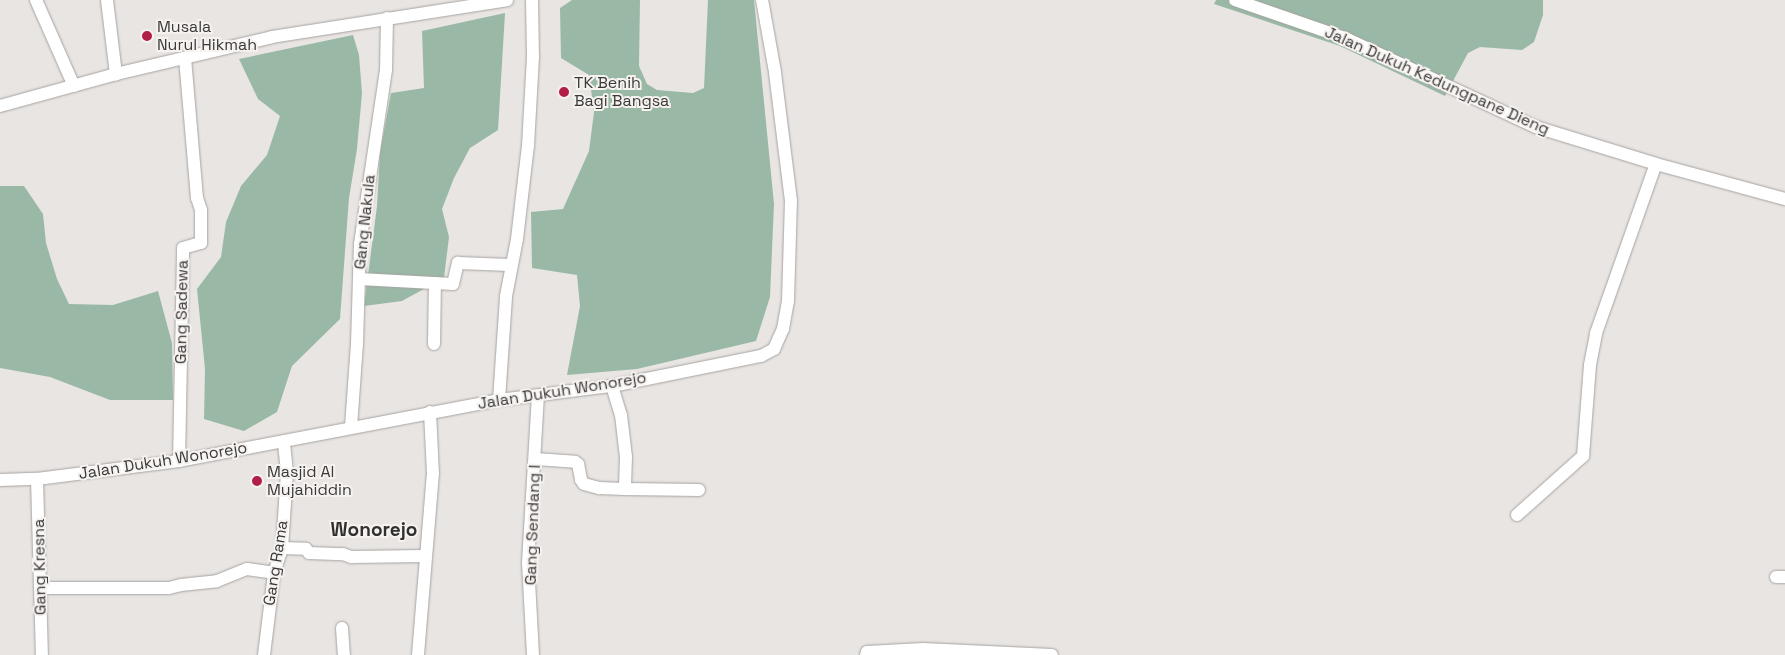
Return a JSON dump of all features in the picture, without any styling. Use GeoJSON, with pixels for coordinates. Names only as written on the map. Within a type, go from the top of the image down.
{"type":"FeatureCollection","features":[{"type":"Feature","properties":{"kind":"street"},"geometry":{"type":"LineString","coordinates":[[36,0],[74,86]]}},
{"type":"Feature","properties":{"kind":"street"},"geometry":{"type":"LineString","coordinates":[[107,0],[116,74]]}},
{"type":"Feature","properties":{"kind":"street"},"geometry":{"type":"LineString","coordinates":[[0,106],[116,74],[272,37],[507,0]]}},
{"type":"Feature","properties":{"kind":"street"},"geometry":{"type":"LineString","coordinates":[[500,400],[506,296],[510,265],[517,239],[528,146],[533,57],[532,0]]}},
{"type":"Feature","properties":{"kind":"street","name":"Jalan Dukuh Wonorejo"},"geometry":{"type":"LineString","coordinates":[[0,480],[37,479],[179,461],[430,412],[500,400],[612,386],[761,356],[774,348],[783,329],[788,300],[790,202],[775,72],[762,0]]}},
{"type":"Feature","properties":{"kind":"street","name":"Jalan Dukuh Kedungpane Dieng"},"geometry":{"type":"LineString","coordinates":[[1235,0],[1345,38],[1536,127],[1656,164],[1785,198]]}},
{"type":"Feature","properties":{"kind":"street","name":"Gang Nakula"},"geometry":{"type":"LineString","coordinates":[[350,427],[360,244],[386,70],[387,18]]}},
{"type":"Feature","properties":{"kind":"street","name":"Gang Sadewa"},"geometry":{"type":"LineString","coordinates":[[179,461],[183,248],[201,243],[201,210],[197,198],[185,58]]}},
{"type":"Feature","properties":{"kind":"street"},"geometry":{"type":"LineString","coordinates":[[1517,515],[1583,456],[1590,365],[1596,332],[1656,164]]}},
{"type":"Feature","properties":{"kind":"street"},"geometry":{"type":"LineString","coordinates":[[359,279],[435,283],[455,282],[458,264],[510,265]]}},
{"type":"Feature","properties":{"kind":"street"},"geometry":{"type":"LineString","coordinates":[[434,344],[435,283]]}},
{"type":"Feature","properties":{"kind":"street"},"geometry":{"type":"LineString","coordinates":[[612,386],[621,415],[626,457],[625,489]]}},
{"type":"Feature","properties":{"kind":"street","name":"Gang Sendang I"},"geometry":{"type":"LineString","coordinates":[[533,655],[528,563],[536,459],[538,396]]}},
{"type":"Feature","properties":{"kind":"street"},"geometry":{"type":"LineString","coordinates":[[418,655],[433,474],[430,412]]}},
{"type":"Feature","properties":{"kind":"street","name":"Gang Rama"},"geometry":{"type":"LineString","coordinates":[[264,655],[274,573],[282,548],[287,472],[284,441]]}},
{"type":"Feature","properties":{"kind":"street"},"geometry":{"type":"LineString","coordinates":[[536,459],[575,462],[578,464],[584,484],[599,488],[699,490]]}},
{"type":"Feature","properties":{"kind":"street","name":"Gang Kresna"},"geometry":{"type":"LineString","coordinates":[[37,479],[42,655]]}},
{"type":"Feature","properties":{"kind":"street"},"geometry":{"type":"LineString","coordinates":[[282,548],[306,549],[309,554],[343,554],[351,557],[425,556]]}},
{"type":"Feature","properties":{"kind":"street"},"geometry":{"type":"LineString","coordinates":[[41,588],[169,588],[217,581],[246,570],[274,573]]}},
{"type":"Feature","properties":{"kind":"street"},"geometry":{"type":"LineString","coordinates":[[342,628],[344,655]]}},
{"type":"Feature","properties":{"kind":"street"},"geometry":{"type":"LineString","coordinates":[[866,655],[867,652],[924,649],[1052,655]]}},
{"type":"Feature","properties":{"kind":"green space"},"geometry":{"type":"Polygon","coordinates":[[[572,0],[640,0],[639,66],[647,84],[657,90],[693,93],[704,88],[708,0],[754,0],[774,204],[770,297],[756,341],[637,369],[567,375],[580,306],[577,275],[532,268],[531,212],[563,209],[589,151],[594,112],[589,75],[561,58],[560,8],[572,0]]]}},
{"type":"Feature","properties":{"kind":"green space"},"geometry":{"type":"Polygon","coordinates":[[[1216,0],[1543,0],[1543,15],[1534,42],[1522,50],[1480,47],[1468,53],[1445,96],[1340,46],[1214,4],[1216,0]]]}},
{"type":"Feature","properties":{"kind":"green space"},"geometry":{"type":"Polygon","coordinates":[[[505,13],[498,130],[470,148],[454,178],[442,209],[449,237],[444,278],[402,301],[364,306],[377,206],[380,153],[391,93],[424,88],[422,31],[505,13]]]}},
{"type":"Feature","properties":{"kind":"green space"},"geometry":{"type":"Polygon","coordinates":[[[353,35],[359,55],[362,93],[357,149],[349,198],[340,319],[292,366],[277,412],[244,431],[204,419],[205,369],[197,289],[221,257],[226,222],[241,186],[267,155],[280,116],[258,99],[239,59],[353,35]]]}},
{"type":"Feature","properties":{"kind":"green space"},"geometry":{"type":"Polygon","coordinates":[[[0,186],[24,186],[43,214],[46,243],[57,279],[69,304],[113,305],[158,291],[172,343],[173,400],[110,400],[50,377],[0,368],[0,186]]]}},
{"type":"Feature","properties":{"kind":"place","name":"Musala Nurul Hikmah"},"geometry":{"type":"Point","coordinates":[147,36]}},
{"type":"Feature","properties":{"kind":"place","name":"TK Benih Bagi Bangsa"},"geometry":{"type":"Point","coordinates":[564,92]}},
{"type":"Feature","properties":{"kind":"place","name":"Masjid Al Mujahiddin"},"geometry":{"type":"Point","coordinates":[257,481]}},
{"type":"Feature","properties":{"kind":"district","name":"Wonorejo"},"geometry":{"type":"Point","coordinates":[374,530]}}]}
